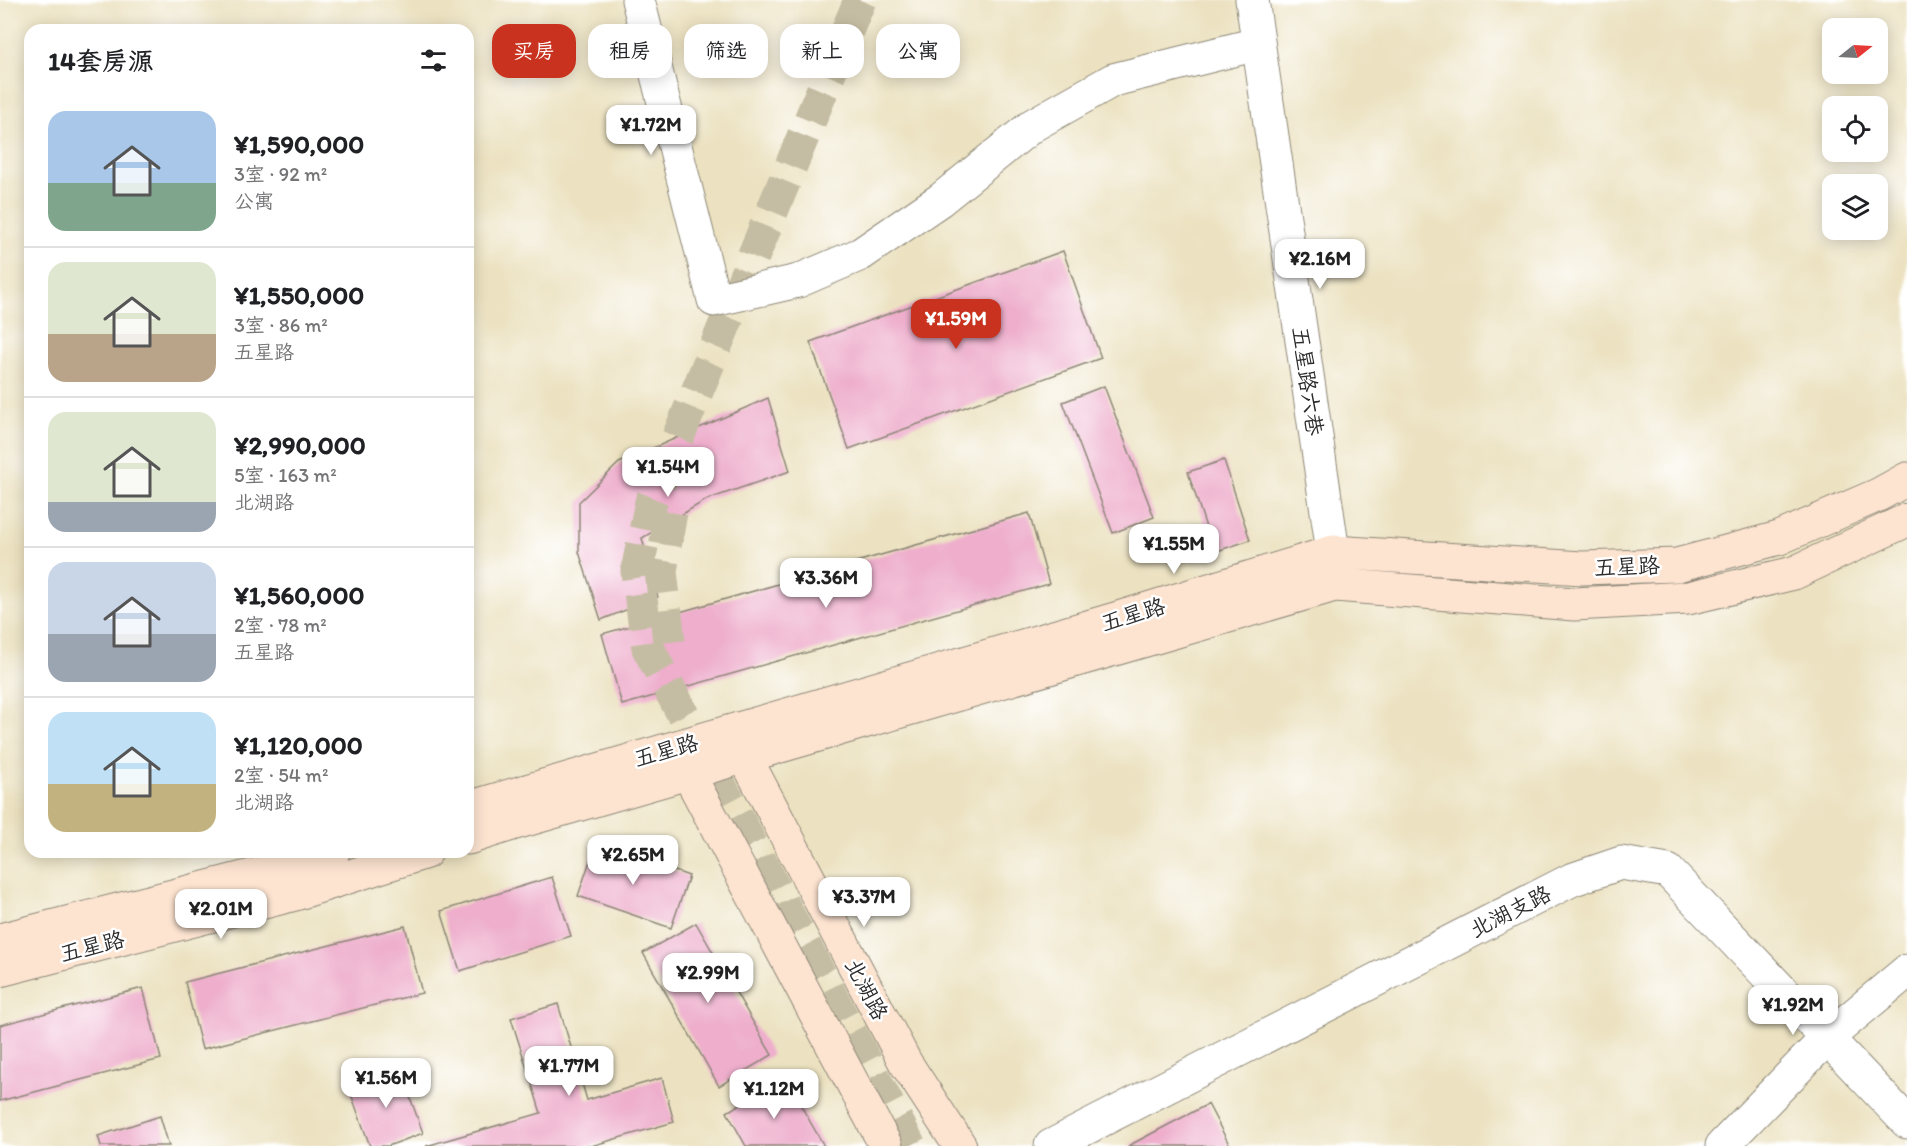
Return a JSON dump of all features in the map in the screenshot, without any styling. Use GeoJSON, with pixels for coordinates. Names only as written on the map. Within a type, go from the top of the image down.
{"type":"FeatureCollection","features":[{"type":"Feature","properties":{"kind":"main road","name":"五星路"},"geometry":{"type":"LineString","coordinates":[[738,744],[1115,619],[1333,552],[1582,568],[1677,565],[1779,538],[1878,495],[1907,479]]}},
{"type":"Feature","properties":{"kind":"main road","name":"五星路"},"geometry":{"type":"LineString","coordinates":[[474,807],[681,760],[1335,585],[1574,604],[1688,598],[1794,573],[1907,520]]}},
{"type":"Feature","properties":{"kind":"main road","name":"北湖路"},"geometry":{"type":"LineString","coordinates":[[738,744],[905,1062],[960,1146]]}},
{"type":"Feature","properties":{"kind":"main road","name":"五星路"},"geometry":{"type":"LineString","coordinates":[[474,836],[681,760]]}},
{"type":"Feature","properties":{"kind":"main road"},"geometry":{"type":"LineString","coordinates":[[681,760],[886,1146]]}},
{"type":"Feature","properties":{"kind":"main road","name":"五星路"},"geometry":{"type":"LineString","coordinates":[[0,940],[315,858]]}},
{"type":"Feature","properties":{"kind":"main road","name":"五星路"},"geometry":{"type":"LineString","coordinates":[[0,970],[295,894],[407,858]]}},
{"type":"Feature","properties":{"kind":"street"},"geometry":{"type":"LineString","coordinates":[[638,0],[714,300],[798,281],[861,254],[940,200],[1033,125],[1113,80],[1257,44]]}},
{"type":"Feature","properties":{"kind":"street","name":"五星路六巷"},"geometry":{"type":"LineString","coordinates":[[1252,0],[1333,552],[1335,585]]}},
{"type":"Feature","properties":{"kind":"street","name":"北湖支路"},"geometry":{"type":"LineString","coordinates":[[1051,1146],[1570,880],[1622,863],[1668,871],[1907,1122]]}},
{"type":"Feature","properties":{"kind":"street"},"geometry":{"type":"LineString","coordinates":[[1722,1146],[1828,1037],[1907,971]]}},
{"type":"Feature","properties":{"kind":"building"},"geometry":{"type":"Polygon","coordinates":[[[1063,251],[1101,358],[849,449],[810,342],[1063,251]]]}},
{"type":"Feature","properties":{"kind":"building"},"geometry":{"type":"Polygon","coordinates":[[[1104,386],[1154,517],[1113,533],[1063,402],[1104,386]]]}},
{"type":"Feature","properties":{"kind":"building"},"geometry":{"type":"Polygon","coordinates":[[[768,398],[790,471],[706,500],[642,538],[658,597],[601,620],[579,552],[579,502],[619,463],[768,398]]]}},
{"type":"Feature","properties":{"kind":"building"},"geometry":{"type":"Polygon","coordinates":[[[1224,460],[1250,540],[1214,552],[1188,472],[1224,460]]]}},
{"type":"Feature","properties":{"kind":"building"},"geometry":{"type":"Polygon","coordinates":[[[1029,513],[1049,584],[622,705],[602,634],[1029,513]]]}},
{"type":"Feature","properties":{"kind":"building"},"geometry":{"type":"Polygon","coordinates":[[[596,843],[689,876],[671,928],[578,896],[596,843]]]}},
{"type":"Feature","properties":{"kind":"building"},"geometry":{"type":"Polygon","coordinates":[[[552,877],[571,936],[460,971],[441,911],[552,877]]]}},
{"type":"Feature","properties":{"kind":"building"},"geometry":{"type":"Polygon","coordinates":[[[696,923],[772,1055],[719,1086],[643,953],[696,923]]]}},
{"type":"Feature","properties":{"kind":"building"},"geometry":{"type":"Polygon","coordinates":[[[405,926],[422,993],[202,1049],[185,982],[405,926]]]}},
{"type":"Feature","properties":{"kind":"building"},"geometry":{"type":"Polygon","coordinates":[[[143,988],[161,1059],[0,1101],[0,1025],[143,988]]]}},
{"type":"Feature","properties":{"kind":"building"},"geometry":{"type":"Polygon","coordinates":[[[558,1004],[587,1100],[662,1078],[674,1122],[591,1146],[426,1146],[541,1113],[511,1018],[558,1004]]]}},
{"type":"Feature","properties":{"kind":"building"},"geometry":{"type":"Polygon","coordinates":[[[399,1067],[423,1133],[388,1146],[370,1146],[348,1086],[399,1067]]]}},
{"type":"Feature","properties":{"kind":"building"},"geometry":{"type":"Polygon","coordinates":[[[785,1078],[824,1146],[746,1146],[727,1112],[785,1078]]]}},
{"type":"Feature","properties":{"kind":"building"},"geometry":{"type":"Polygon","coordinates":[[[1208,1104],[1230,1146],[1128,1146],[1208,1104]]]}},
{"type":"Feature","properties":{"kind":"building"},"geometry":{"type":"Polygon","coordinates":[[[160,1116],[169,1146],[101,1146],[98,1136],[160,1116]]]}},
{"type":"Feature","properties":{"kind":"tunnel"},"geometry":{"type":"LineString","coordinates":[[860,0],[651,502],[637,571],[648,648],[910,1146]]}},
{"type":"Feature","properties":{"kind":"tunnel"},"geometry":{"type":"LineString","coordinates":[[669,642],[661,571],[671,512]]}}]}
